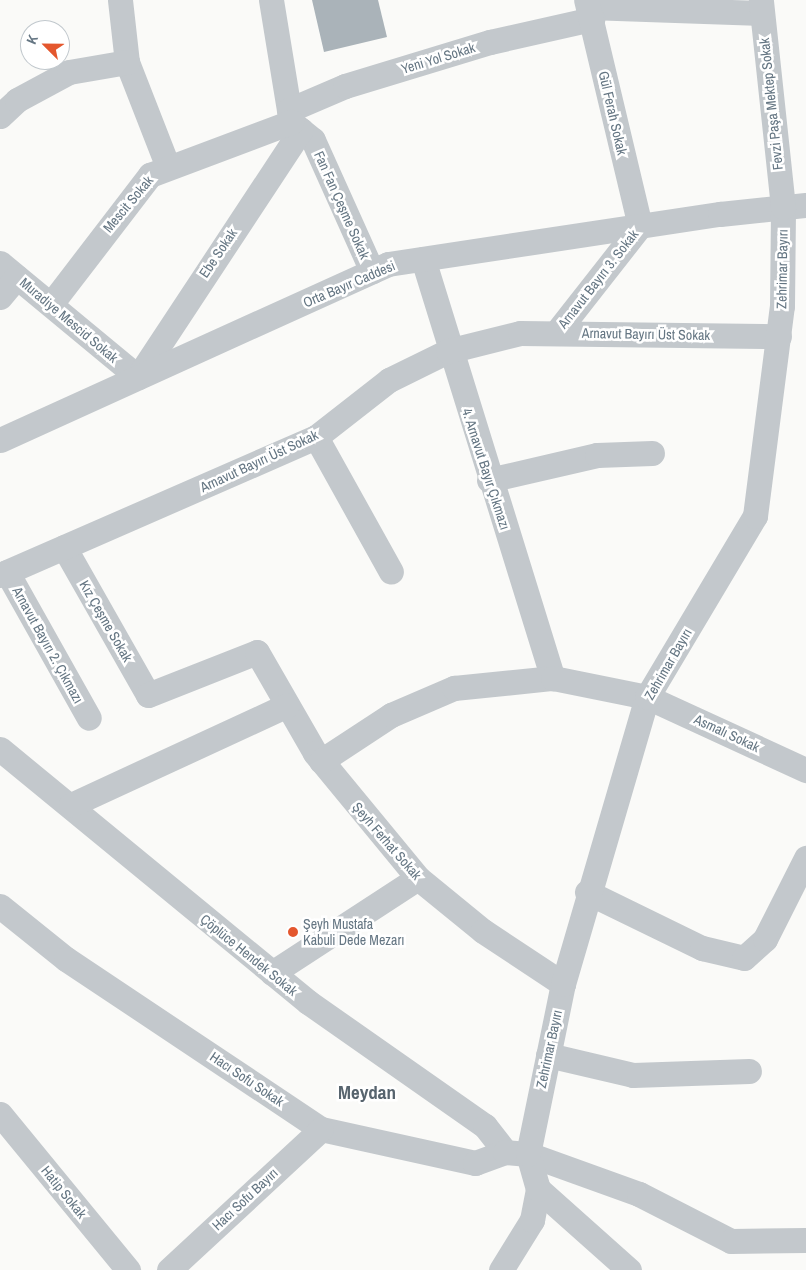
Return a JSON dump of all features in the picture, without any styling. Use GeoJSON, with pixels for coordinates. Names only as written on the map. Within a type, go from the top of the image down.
{"type":"FeatureCollection","features":[{"type":"Feature","properties":{"kind":"street"},"geometry":{"type":"LineString","coordinates":[[120,0],[127,62],[168,167]]}},
{"type":"Feature","properties":{"kind":"street"},"geometry":{"type":"LineString","coordinates":[[271,0],[293,121]]}},
{"type":"Feature","properties":{"kind":"street","name":"Yeni Yol Sokak"},"geometry":{"type":"LineString","coordinates":[[293,121],[345,86],[490,42],[589,9],[761,6]]}},
{"type":"Feature","properties":{"kind":"street","name":"Fevzi Paşa Mektep Sokak"},"geometry":{"type":"LineString","coordinates":[[761,6],[794,206]]}},
{"type":"Feature","properties":{"kind":"street","name":"Gül Ferah Sokak"},"geometry":{"type":"LineString","coordinates":[[589,9],[640,226]]}},
{"type":"Feature","properties":{"kind":"street"},"geometry":{"type":"LineString","coordinates":[[0,116],[17,100],[69,72],[127,62]]}},
{"type":"Feature","properties":{"kind":"street","name":"Mescit Sokak"},"geometry":{"type":"LineString","coordinates":[[51,304],[150,175],[293,121]]}},
{"type":"Feature","properties":{"kind":"street","name":"Fan Fan Çeşme Sokak"},"geometry":{"type":"LineString","coordinates":[[293,121],[313,140],[372,271]]}},
{"type":"Feature","properties":{"kind":"street","name":"Ebe Sokak"},"geometry":{"type":"LineString","coordinates":[[138,378],[293,121]]}},
{"type":"Feature","properties":{"kind":"street","name":"Orta Bayır Caddesi"},"geometry":{"type":"LineString","coordinates":[[0,440],[372,271],[423,259],[640,226],[794,206]]}},
{"type":"Feature","properties":{"kind":"street","name":"Zehrimar Bayırı"},"geometry":{"type":"LineString","coordinates":[[516,1153],[548,1055],[563,984],[587,892],[647,697],[755,516],[794,206]]}},
{"type":"Feature","properties":{"kind":"street","name":"Arnavut Bayırı 3. Sokak"},"geometry":{"type":"LineString","coordinates":[[556,333],[640,226]]}},
{"type":"Feature","properties":{"kind":"street","name":"4. Arnavut Bayır Çıkmazı"},"geometry":{"type":"LineString","coordinates":[[423,259],[448,351],[553,678]]}},
{"type":"Feature","properties":{"kind":"street"},"geometry":{"type":"LineString","coordinates":[[0,297],[8,270]]}},
{"type":"Feature","properties":{"kind":"street","name":"Muradiye Mescid Sokak"},"geometry":{"type":"LineString","coordinates":[[8,270],[138,378]]}},
{"type":"Feature","properties":{"kind":"street","name":"Arnavut Bayırı Üst Sokak"},"geometry":{"type":"LineString","coordinates":[[4,574],[316,437],[389,380],[448,351],[520,333],[779,336]]}},
{"type":"Feature","properties":{"kind":"street"},"geometry":{"type":"LineString","coordinates":[[316,437],[391,572]]}},
{"type":"Feature","properties":{"kind":"street"},"geometry":{"type":"LineString","coordinates":[[489,480],[597,455],[652,453]]}},
{"type":"Feature","properties":{"kind":"street","name":"Kız Çeşme Sokak"},"geometry":{"type":"LineString","coordinates":[[64,547],[148,695]]}},
{"type":"Feature","properties":{"kind":"street","name":"Arnavut Bayırı 2. Çıkmazı"},"geometry":{"type":"LineString","coordinates":[[4,574],[89,718]]}},
{"type":"Feature","properties":{"kind":"street","name":"Şeyh Ferhat Sokak"},"geometry":{"type":"LineString","coordinates":[[148,695],[257,652],[322,761],[418,878],[483,931],[563,984]]}},
{"type":"Feature","properties":{"kind":"street","name":"Asmalı Sokak"},"geometry":{"type":"LineString","coordinates":[[322,761],[391,715],[454,688],[553,678],[647,697],[806,770]]}},
{"type":"Feature","properties":{"kind":"street"},"geometry":{"type":"LineString","coordinates":[[71,805],[287,705]]}},
{"type":"Feature","properties":{"kind":"street","name":"Çöplüce Hendek Sokak"},"geometry":{"type":"LineString","coordinates":[[0,749],[71,805],[147,874],[272,973],[486,1126],[516,1153]]}},
{"type":"Feature","properties":{"kind":"street"},"geometry":{"type":"LineString","coordinates":[[587,892],[702,948],[744,958],[765,939],[806,858]]}},
{"type":"Feature","properties":{"kind":"street"},"geometry":{"type":"LineString","coordinates":[[272,973],[418,878]]}},
{"type":"Feature","properties":{"kind":"street","name":"Hacı Sofu Sokak"},"geometry":{"type":"LineString","coordinates":[[0,906],[66,959],[321,1129],[475,1163],[516,1153]]}},
{"type":"Feature","properties":{"kind":"street"},"geometry":{"type":"LineString","coordinates":[[548,1055],[633,1075],[749,1071]]}},
{"type":"Feature","properties":{"kind":"street","name":"Hatip Sokak"},"geometry":{"type":"LineString","coordinates":[[0,1114],[128,1270]]}},
{"type":"Feature","properties":{"kind":"street","name":"Hacı Sofu Bayırı"},"geometry":{"type":"LineString","coordinates":[[169,1270],[321,1129]]}},
{"type":"Feature","properties":{"kind":"street"},"geometry":{"type":"LineString","coordinates":[[516,1153],[538,1189],[629,1270]]}},
{"type":"Feature","properties":{"kind":"street"},"geometry":{"type":"LineString","coordinates":[[516,1153],[639,1194],[731,1241],[806,1240]]}},
{"type":"Feature","properties":{"kind":"street"},"geometry":{"type":"LineString","coordinates":[[500,1270],[532,1220],[538,1189]]}},
{"type":"Feature","properties":{"kind":"building"},"geometry":{"type":"Polygon","coordinates":[[[312,0],[378,0],[387,37],[324,52],[312,0]]]}},
{"type":"Feature","properties":{"kind":"place","name":"Şeyh Mustafa Kabuli Dede Mezarı"},"geometry":{"type":"Point","coordinates":[293,932]}},
{"type":"Feature","properties":{"kind":"district","name":"Meydan"},"geometry":{"type":"Point","coordinates":[367,1093]}}]}
